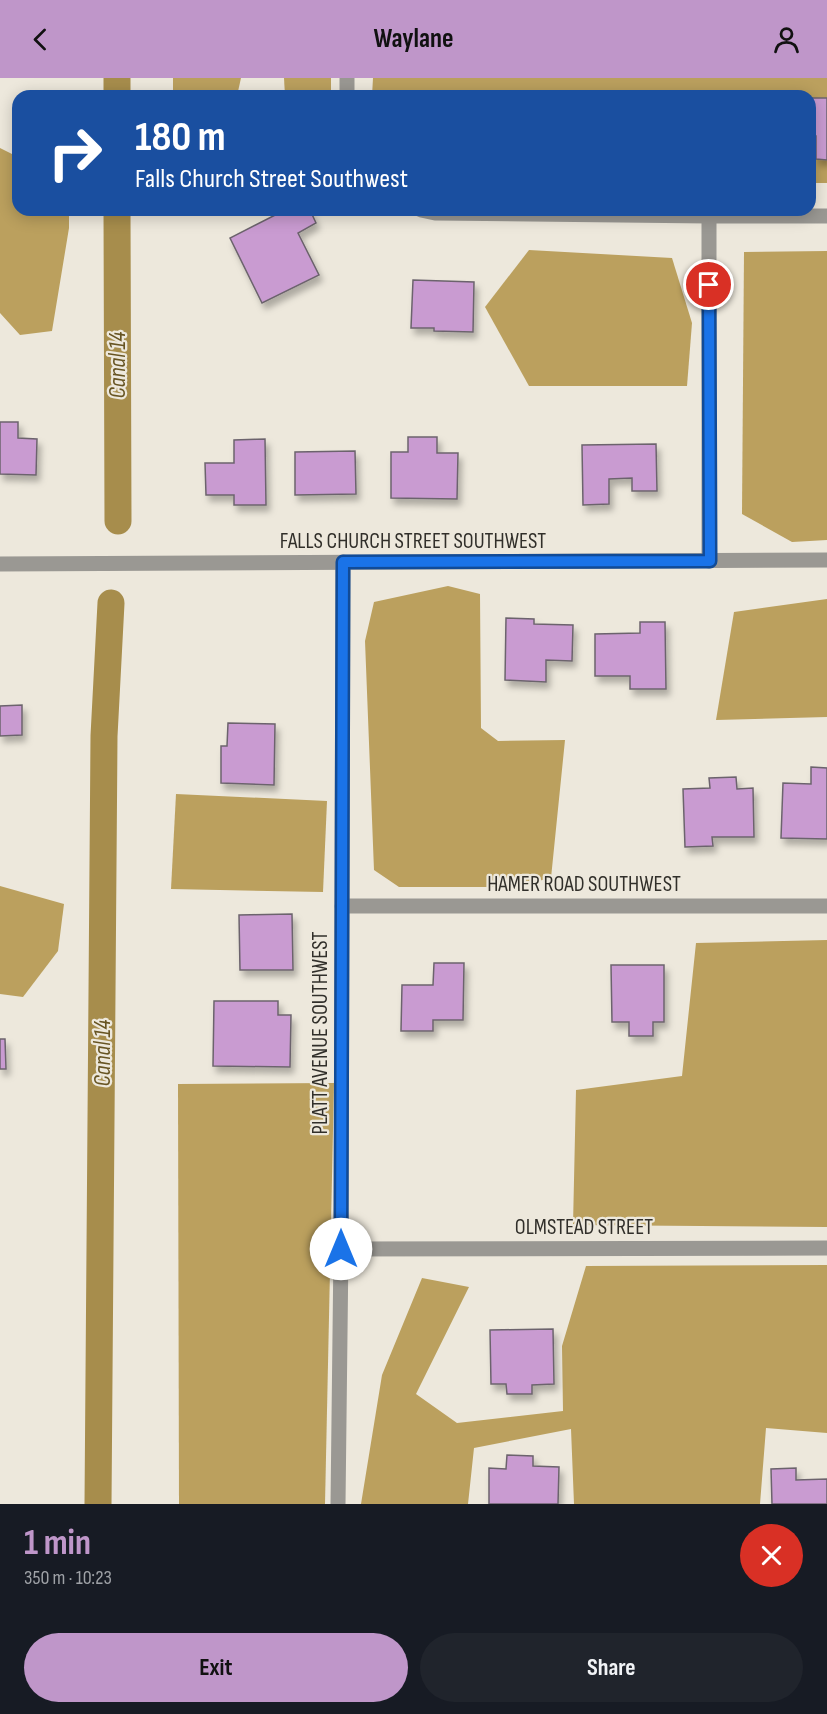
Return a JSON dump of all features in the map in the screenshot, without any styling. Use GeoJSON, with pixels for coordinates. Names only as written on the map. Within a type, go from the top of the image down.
{"type":"FeatureCollection","features":[{"type":"Feature","properties":{"kind":"street"},"geometry":{"type":"LineString","coordinates":[[710,561],[709,216],[827,216]]}},
{"type":"Feature","properties":{"kind":"street","name":"FALLS CHURCH STREET SOUTHWEST"},"geometry":{"type":"LineString","coordinates":[[0,564],[827,560]]}},
{"type":"Feature","properties":{"kind":"street","name":"PLATT AVENUE SOUTHWEST"},"geometry":{"type":"LineString","coordinates":[[338,1504],[343,562]]}},
{"type":"Feature","properties":{"kind":"street","name":"HAMER ROAD SOUTHWEST"},"geometry":{"type":"LineString","coordinates":[[342,906],[827,906]]}},
{"type":"Feature","properties":{"kind":"street","name":"OLMSTEAD STREET"},"geometry":{"type":"LineString","coordinates":[[341,1249],[827,1248]]}},
{"type":"Feature","properties":{"kind":"shaded area"},"geometry":{"type":"Polygon","coordinates":[[[173,78],[241,78],[238,90],[173,90],[173,78]]]}},
{"type":"Feature","properties":{"kind":"shaded area"},"geometry":{"type":"Polygon","coordinates":[[[284,78],[331,78],[331,90],[285,90],[284,78]]]}},
{"type":"Feature","properties":{"kind":"shaded area"},"geometry":{"type":"Polygon","coordinates":[[[373,78],[827,78],[827,183],[816,183],[816,90],[372,90],[373,78]]]}},
{"type":"Feature","properties":{"kind":"shaded area"},"geometry":{"type":"Polygon","coordinates":[[[0,148],[12,154],[12,216],[69,216],[69,228],[52,331],[20,335],[0,313],[0,148]]]}},
{"type":"Feature","properties":{"kind":"shaded area"},"geometry":{"type":"Polygon","coordinates":[[[529,250],[672,258],[692,323],[687,386],[529,386],[485,307],[529,250]]]}},
{"type":"Feature","properties":{"kind":"shaded area"},"geometry":{"type":"Polygon","coordinates":[[[827,251],[827,540],[792,542],[742,514],[744,252],[827,251]]]}},
{"type":"Feature","properties":{"kind":"shaded area"},"geometry":{"type":"Polygon","coordinates":[[[448,586],[480,594],[481,728],[498,741],[565,740],[551,878],[513,887],[399,887],[374,870],[365,641],[374,602],[448,586]]]}},
{"type":"Feature","properties":{"kind":"shaded area"},"geometry":{"type":"Polygon","coordinates":[[[827,599],[827,717],[716,720],[734,612],[827,599]]]}},
{"type":"Feature","properties":{"kind":"shaded area"},"geometry":{"type":"Polygon","coordinates":[[[176,794],[327,801],[323,892],[171,889],[176,794]]]}},
{"type":"Feature","properties":{"kind":"shaded area"},"geometry":{"type":"Polygon","coordinates":[[[0,886],[64,904],[58,951],[23,997],[0,994],[0,886]]]}},
{"type":"Feature","properties":{"kind":"shaded area"},"geometry":{"type":"Polygon","coordinates":[[[827,940],[827,1227],[573,1225],[576,1090],[682,1076],[696,943],[827,940]]]}},
{"type":"Feature","properties":{"kind":"shaded area"},"geometry":{"type":"Polygon","coordinates":[[[334,1083],[325,1504],[179,1504],[178,1084],[334,1083]]]}},
{"type":"Feature","properties":{"kind":"shaded area"},"geometry":{"type":"Polygon","coordinates":[[[827,1265],[827,1433],[766,1428],[760,1504],[574,1504],[571,1429],[474,1448],[468,1504],[361,1504],[382,1375],[422,1278],[469,1287],[416,1394],[457,1423],[563,1411],[562,1346],[586,1266],[827,1265]]]}},
{"type":"Feature","properties":{"kind":"building"},"geometry":{"type":"Polygon","coordinates":[[[816,98],[827,98],[827,160],[816,159],[816,98]]]}},
{"type":"Feature","properties":{"kind":"building"},"geometry":{"type":"Polygon","coordinates":[[[273,216],[313,216],[316,223],[298,233],[319,275],[262,303],[230,238],[273,216]]]}},
{"type":"Feature","properties":{"kind":"building"},"geometry":{"type":"Polygon","coordinates":[[[413,280],[474,282],[473,332],[411,328],[413,280]]]}},
{"type":"Feature","properties":{"kind":"building"},"geometry":{"type":"Polygon","coordinates":[[[0,422],[18,422],[18,438],[37,439],[36,475],[0,474],[0,422]]]}},
{"type":"Feature","properties":{"kind":"building"},"geometry":{"type":"Polygon","coordinates":[[[408,437],[437,437],[437,453],[458,453],[457,499],[391,498],[391,452],[408,452],[408,437]]]}},
{"type":"Feature","properties":{"kind":"building"},"geometry":{"type":"Polygon","coordinates":[[[265,439],[266,505],[234,505],[234,495],[206,495],[205,463],[234,463],[234,440],[265,439]]]}},
{"type":"Feature","properties":{"kind":"building"},"geometry":{"type":"Polygon","coordinates":[[[656,444],[657,491],[632,491],[632,478],[609,479],[609,504],[583,505],[582,445],[656,444]]]}},
{"type":"Feature","properties":{"kind":"building"},"geometry":{"type":"Polygon","coordinates":[[[355,451],[356,494],[295,495],[295,452],[355,451]]]}},
{"type":"Feature","properties":{"kind":"building"},"geometry":{"type":"Polygon","coordinates":[[[506,618],[534,619],[534,624],[573,625],[572,661],[546,660],[546,682],[505,680],[506,618]]]}},
{"type":"Feature","properties":{"kind":"building"},"geometry":{"type":"Polygon","coordinates":[[[640,622],[665,622],[666,689],[630,689],[630,676],[595,676],[595,634],[640,633],[640,622]]]}},
{"type":"Feature","properties":{"kind":"building"},"geometry":{"type":"Polygon","coordinates":[[[22,705],[22,735],[0,736],[0,706],[22,705]]]}},
{"type":"Feature","properties":{"kind":"building"},"geometry":{"type":"Polygon","coordinates":[[[228,723],[275,724],[274,785],[221,783],[221,746],[227,746],[228,723]]]}},
{"type":"Feature","properties":{"kind":"building"},"geometry":{"type":"Polygon","coordinates":[[[811,767],[827,768],[827,839],[781,838],[783,783],[811,784],[811,767]]]}},
{"type":"Feature","properties":{"kind":"building"},"geometry":{"type":"Polygon","coordinates":[[[736,777],[737,789],[753,788],[754,837],[712,837],[713,846],[685,847],[683,789],[710,788],[709,778],[736,777]]]}},
{"type":"Feature","properties":{"kind":"building"},"geometry":{"type":"Polygon","coordinates":[[[292,914],[293,970],[240,970],[239,915],[292,914]]]}},
{"type":"Feature","properties":{"kind":"building"},"geometry":{"type":"Polygon","coordinates":[[[434,963],[464,963],[463,1020],[433,1020],[433,1031],[401,1031],[402,985],[433,985],[434,963]]]}},
{"type":"Feature","properties":{"kind":"building"},"geometry":{"type":"Polygon","coordinates":[[[611,965],[664,965],[664,1022],[653,1022],[653,1036],[629,1036],[629,1022],[612,1022],[611,965]]]}},
{"type":"Feature","properties":{"kind":"building"},"geometry":{"type":"Polygon","coordinates":[[[214,1001],[278,1001],[278,1015],[291,1015],[290,1067],[213,1066],[214,1001]]]}},
{"type":"Feature","properties":{"kind":"building"},"geometry":{"type":"Polygon","coordinates":[[[0,1039],[5,1039],[6,1069],[0,1069],[0,1039]]]}},
{"type":"Feature","properties":{"kind":"building"},"geometry":{"type":"Polygon","coordinates":[[[553,1329],[554,1384],[532,1385],[532,1394],[507,1394],[506,1384],[491,1384],[490,1330],[553,1329]]]}},
{"type":"Feature","properties":{"kind":"building"},"geometry":{"type":"Polygon","coordinates":[[[507,1455],[533,1456],[533,1466],[559,1467],[558,1504],[489,1504],[489,1468],[506,1469],[507,1455]]]}},
{"type":"Feature","properties":{"kind":"building"},"geometry":{"type":"Polygon","coordinates":[[[796,1468],[796,1480],[827,1479],[827,1504],[772,1504],[771,1469],[796,1468]]]}},
{"type":"Feature","properties":{"kind":"waterway","name":"Canal 14"},"geometry":{"type":"LineString","coordinates":[[117,78],[117,90]]}},
{"type":"Feature","properties":{"kind":"waterway","name":"Canal 14"},"geometry":{"type":"LineString","coordinates":[[117,216],[118,521]]}},
{"type":"Feature","properties":{"kind":"waterway","name":"Canal 14"},"geometry":{"type":"LineString","coordinates":[[98,1504],[104,736],[111,603]]}},
{"type":"Feature","properties":{"kind":"route"},"geometry":{"type":"LineString","coordinates":[[341,1249],[343,562],[710,561],[709,285]]}}]}
